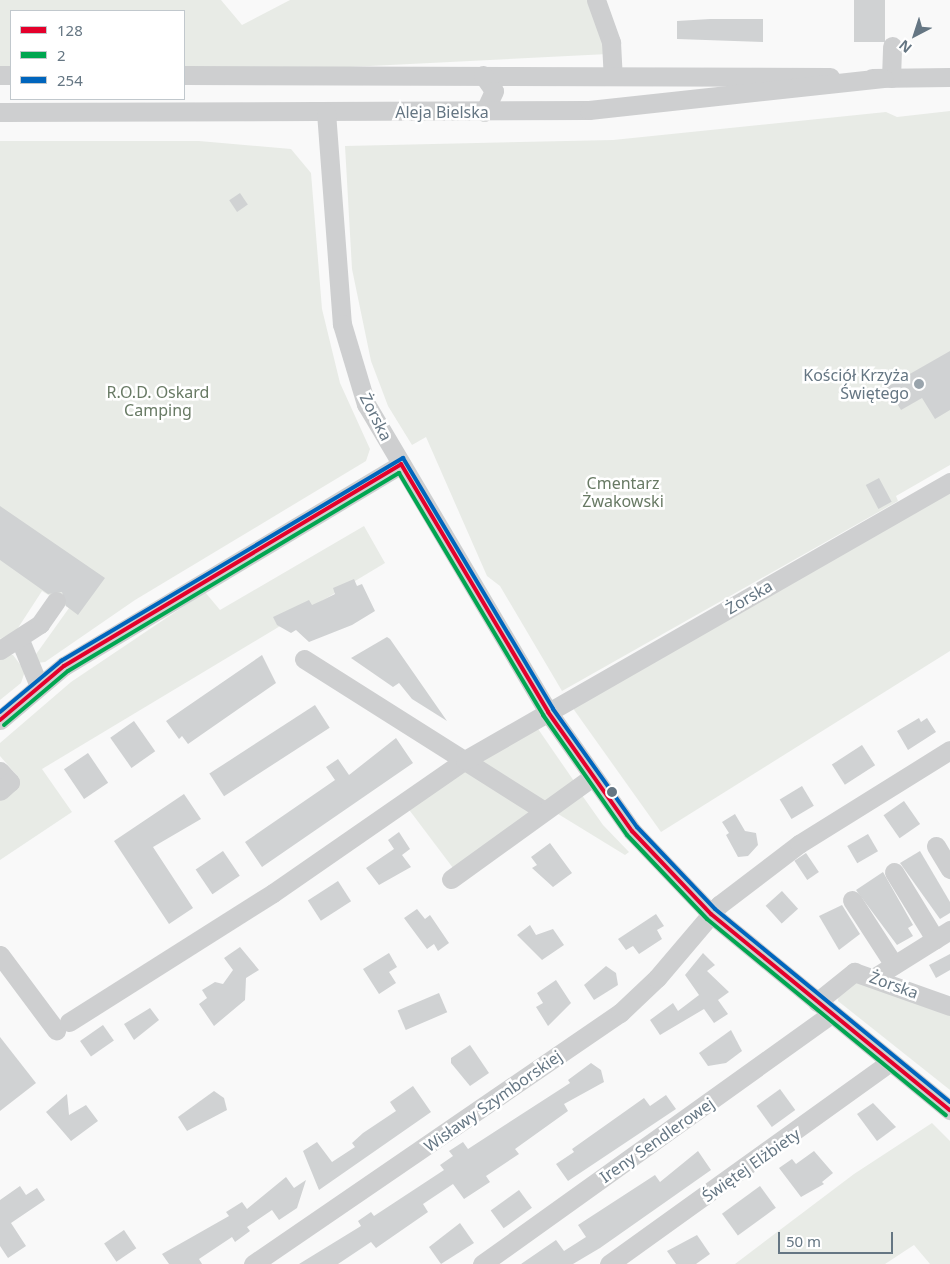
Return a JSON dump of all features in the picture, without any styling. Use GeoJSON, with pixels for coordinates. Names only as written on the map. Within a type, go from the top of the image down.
{"type":"FeatureCollection","features":[{"type":"Feature","properties":{"kind":"street"},"geometry":{"type":"LineString","coordinates":[[596,0],[611,42],[613,75]]}},
{"type":"Feature","properties":{"kind":"street"},"geometry":{"type":"LineString","coordinates":[[887,78],[892,46]]}},
{"type":"Feature","properties":{"kind":"street","name":"Aleja Bielska"},"geometry":{"type":"LineString","coordinates":[[185,75],[950,77]]}},
{"type":"Feature","properties":{"kind":"street"},"geometry":{"type":"LineString","coordinates":[[483,75],[494,91],[484,112]]}},
{"type":"Feature","properties":{"kind":"street","name":"Aleja Bielska"},"geometry":{"type":"LineString","coordinates":[[0,112],[484,112],[589,110],[887,78]]}},
{"type":"Feature","properties":{"kind":"street","name":"Żorska"},"geometry":{"type":"LineString","coordinates":[[326,112],[342,324],[366,404],[548,712],[591,778],[632,831],[711,914],[950,1110]]}},
{"type":"Feature","properties":{"kind":"street"},"geometry":{"type":"LineString","coordinates":[[0,720],[39,686],[166,602],[401,464]]}},
{"type":"Feature","properties":{"kind":"street","name":"Żorska"},"geometry":{"type":"LineString","coordinates":[[0,955],[62,1026],[273,893],[465,760],[950,482]]}},
{"type":"Feature","properties":{"kind":"street"},"geometry":{"type":"LineString","coordinates":[[0,650],[20,640],[40,624],[56,601]]}},
{"type":"Feature","properties":{"kind":"street"},"geometry":{"type":"LineString","coordinates":[[20,640],[39,686]]}},
{"type":"Feature","properties":{"kind":"street"},"geometry":{"type":"LineString","coordinates":[[304,659],[543,810]]}},
{"type":"Feature","properties":{"kind":"street"},"geometry":{"type":"LineString","coordinates":[[711,914],[799,844],[950,750]]}},
{"type":"Feature","properties":{"kind":"street"},"geometry":{"type":"LineString","coordinates":[[0,771],[10,782],[0,791]]}},
{"type":"Feature","properties":{"kind":"street"},"geometry":{"type":"LineString","coordinates":[[451,878],[543,810],[591,778]]}},
{"type":"Feature","properties":{"kind":"street"},"geometry":{"type":"LineString","coordinates":[[936,846],[950,869]]}},
{"type":"Feature","properties":{"kind":"street"},"geometry":{"type":"LineString","coordinates":[[875,977],[943,935],[894,872]]}},
{"type":"Feature","properties":{"kind":"street"},"geometry":{"type":"LineString","coordinates":[[852,900],[894,965]]}},
{"type":"Feature","properties":{"kind":"street","name":"Wisławy Szymborskiej"},"geometry":{"type":"LineString","coordinates":[[253,1264],[620,1013],[657,978],[711,914]]}},
{"type":"Feature","properties":{"kind":"street","name":"Żorska"},"geometry":{"type":"LineString","coordinates":[[816,1002],[846,975],[875,977],[950,1006]]}},
{"type":"Feature","properties":{"kind":"street","name":"Ireny Sendlerowej"},"geometry":{"type":"LineString","coordinates":[[482,1264],[831,1014]]}},
{"type":"Feature","properties":{"kind":"street","name":"Świętej Elżbiety"},"geometry":{"type":"LineString","coordinates":[[609,1264],[776,1148],[890,1062]]}},
{"type":"Feature","properties":{"kind":"green space"},"geometry":{"type":"Polygon","coordinates":[[[0,0],[221,0],[242,25],[290,0],[589,0],[608,54],[310,69],[185,69],[185,10],[10,10],[10,68],[0,68],[0,0]]]}},
{"type":"Feature","properties":{"kind":"green space","name":"Cmentarz Żwakowski"},"geometry":{"type":"Polygon","coordinates":[[[950,111],[950,465],[896,496],[898,501],[562,691],[500,586],[487,576],[426,437],[412,445],[388,406],[371,361],[352,269],[345,146],[613,140],[886,112],[897,117],[950,111]]]}},
{"type":"Feature","properties":{"kind":"green space","name":"R.O.D. Oskard Camping"},"geometry":{"type":"Polygon","coordinates":[[[0,141],[199,141],[291,149],[311,173],[322,309],[340,383],[370,449],[366,461],[135,600],[45,662],[37,663],[34,657],[69,608],[42,591],[16,631],[0,639],[0,141]]]}},
{"type":"Feature","properties":{"kind":"green space"},"geometry":{"type":"Polygon","coordinates":[[[950,490],[950,651],[661,832],[572,707],[950,490]]]}},
{"type":"Feature","properties":{"kind":"green space"},"geometry":{"type":"Polygon","coordinates":[[[364,526],[385,563],[42,769],[72,812],[0,860],[0,796],[19,778],[0,756],[0,743],[71,682],[205,592],[220,610],[364,526]]]}},
{"type":"Feature","properties":{"kind":"green space"},"geometry":{"type":"Polygon","coordinates":[[[0,655],[13,655],[25,671],[21,683],[0,700],[0,655]]]}},
{"type":"Feature","properties":{"kind":"green space"},"geometry":{"type":"Polygon","coordinates":[[[534,723],[576,784],[543,805],[473,760],[534,723]]]}},
{"type":"Feature","properties":{"kind":"green space"},"geometry":{"type":"Polygon","coordinates":[[[465,767],[534,811],[453,868],[407,807],[465,767]]]}},
{"type":"Feature","properties":{"kind":"green space"},"geometry":{"type":"Polygon","coordinates":[[[579,791],[603,825],[629,852],[625,855],[550,809],[579,791]]]}},
{"type":"Feature","properties":{"kind":"green space"},"geometry":{"type":"Polygon","coordinates":[[[854,978],[950,1013],[950,1090],[838,1001],[839,993],[854,978]]]}},
{"type":"Feature","properties":{"kind":"green space"},"geometry":{"type":"Polygon","coordinates":[[[932,1123],[950,1141],[950,1264],[930,1264],[914,1245],[885,1264],[735,1264],[854,1174],[932,1123]]]}},
{"type":"Feature","properties":{"kind":"building"},"geometry":{"type":"Polygon","coordinates":[[[854,0],[885,0],[885,42],[854,42],[854,0]]]}},
{"type":"Feature","properties":{"kind":"building"},"geometry":{"type":"Polygon","coordinates":[[[763,19],[763,42],[677,39],[677,21],[763,19]]]}},
{"type":"Feature","properties":{"kind":"building"},"geometry":{"type":"Polygon","coordinates":[[[240,193],[248,205],[237,212],[229,200],[240,193]]]}},
{"type":"Feature","properties":{"kind":"building","name":"Kościół Krzyża Świętego"},"geometry":{"type":"Polygon","coordinates":[[[950,351],[950,410],[935,419],[922,398],[901,410],[887,387],[950,351]]]}},
{"type":"Feature","properties":{"kind":"building"},"geometry":{"type":"Polygon","coordinates":[[[879,478],[892,502],[878,509],[866,485],[879,478]]]}},
{"type":"Feature","properties":{"kind":"building"},"geometry":{"type":"Polygon","coordinates":[[[0,506],[105,578],[78,615],[66,606],[62,592],[48,594],[0,560],[0,506]]]}},
{"type":"Feature","properties":{"kind":"building"},"geometry":{"type":"Polygon","coordinates":[[[354,579],[357,586],[362,584],[375,611],[352,625],[309,642],[296,630],[291,633],[277,625],[273,617],[309,600],[312,605],[323,600],[335,594],[333,588],[354,579]]]}},
{"type":"Feature","properties":{"kind":"building"},"geometry":{"type":"Polygon","coordinates":[[[387,637],[447,721],[412,699],[399,683],[393,687],[351,658],[387,637]]]}},
{"type":"Feature","properties":{"kind":"building"},"geometry":{"type":"Polygon","coordinates":[[[262,655],[276,683],[188,744],[182,736],[179,739],[166,721],[262,655]]]}},
{"type":"Feature","properties":{"kind":"building"},"geometry":{"type":"Polygon","coordinates":[[[315,705],[330,728],[224,796],[209,774],[315,705]]]}},
{"type":"Feature","properties":{"kind":"building"},"geometry":{"type":"Polygon","coordinates":[[[919,718],[921,722],[927,718],[936,732],[908,750],[897,731],[919,718]]]}},
{"type":"Feature","properties":{"kind":"building"},"geometry":{"type":"Polygon","coordinates":[[[134,721],[155,751],[131,768],[110,738],[134,721]]]}},
{"type":"Feature","properties":{"kind":"building"},"geometry":{"type":"Polygon","coordinates":[[[396,738],[413,763],[262,867],[245,842],[335,780],[326,767],[338,759],[349,775],[396,738]]]}},
{"type":"Feature","properties":{"kind":"building"},"geometry":{"type":"Polygon","coordinates":[[[862,745],[875,765],[845,785],[832,765],[862,745]]]}},
{"type":"Feature","properties":{"kind":"building"},"geometry":{"type":"Polygon","coordinates":[[[88,753],[108,783],[84,799],[64,769],[88,753]]]}},
{"type":"Feature","properties":{"kind":"building"},"geometry":{"type":"Polygon","coordinates":[[[802,786],[814,806],[792,819],[780,799],[802,786]]]}},
{"type":"Feature","properties":{"kind":"building"},"geometry":{"type":"Polygon","coordinates":[[[184,794],[201,819],[153,847],[193,908],[169,924],[114,841],[184,794]]]}},
{"type":"Feature","properties":{"kind":"building"},"geometry":{"type":"Polygon","coordinates":[[[904,801],[920,824],[900,838],[884,815],[904,801]]]}},
{"type":"Feature","properties":{"kind":"building"},"geometry":{"type":"Polygon","coordinates":[[[735,814],[745,831],[756,833],[758,845],[748,856],[738,857],[726,835],[729,833],[722,822],[735,814]]]}},
{"type":"Feature","properties":{"kind":"building"},"geometry":{"type":"Polygon","coordinates":[[[399,832],[410,849],[402,855],[411,867],[379,885],[366,868],[394,849],[388,840],[399,832]]]}},
{"type":"Feature","properties":{"kind":"building"},"geometry":{"type":"Polygon","coordinates":[[[868,834],[878,851],[857,863],[847,846],[868,834]]]}},
{"type":"Feature","properties":{"kind":"building"},"geometry":{"type":"Polygon","coordinates":[[[550,843],[572,873],[553,887],[532,868],[537,865],[531,857],[550,843]]]}},
{"type":"Feature","properties":{"kind":"building"},"geometry":{"type":"Polygon","coordinates":[[[223,851],[240,876],[212,894],[196,869],[223,851]]]}},
{"type":"Feature","properties":{"kind":"building"},"geometry":{"type":"Polygon","coordinates":[[[920,851],[950,902],[950,913],[940,919],[900,863],[920,851]]]}},
{"type":"Feature","properties":{"kind":"building"},"geometry":{"type":"Polygon","coordinates":[[[806,853],[819,872],[807,880],[794,861],[806,853]]]}},
{"type":"Feature","properties":{"kind":"building"},"geometry":{"type":"Polygon","coordinates":[[[883,872],[913,925],[908,928],[913,936],[897,945],[856,890],[883,872]]]}},
{"type":"Feature","properties":{"kind":"building"},"geometry":{"type":"Polygon","coordinates":[[[338,881],[351,901],[321,921],[308,901],[338,881]]]}},
{"type":"Feature","properties":{"kind":"building"},"geometry":{"type":"Polygon","coordinates":[[[782,891],[798,909],[782,924],[766,906],[782,891]]]}},
{"type":"Feature","properties":{"kind":"building"},"geometry":{"type":"Polygon","coordinates":[[[842,905],[860,934],[839,950],[819,916],[842,905]]]}},
{"type":"Feature","properties":{"kind":"building"},"geometry":{"type":"Polygon","coordinates":[[[417,909],[425,919],[430,915],[449,943],[438,951],[434,944],[427,949],[404,918],[417,909]]]}},
{"type":"Feature","properties":{"kind":"building"},"geometry":{"type":"Polygon","coordinates":[[[656,914],[664,926],[657,930],[662,939],[639,954],[633,946],[626,950],[618,939],[656,914]]]}},
{"type":"Feature","properties":{"kind":"building"},"geometry":{"type":"Polygon","coordinates":[[[530,925],[536,935],[553,929],[564,945],[542,960],[517,935],[530,925]]]}},
{"type":"Feature","properties":{"kind":"building"},"geometry":{"type":"Polygon","coordinates":[[[240,947],[259,970],[246,978],[245,1000],[214,1026],[199,1004],[207,998],[202,990],[215,982],[223,984],[233,970],[224,958],[240,947]]]}},
{"type":"Feature","properties":{"kind":"building"},"geometry":{"type":"Polygon","coordinates":[[[389,953],[397,967],[389,972],[396,983],[379,994],[363,969],[389,953]]]}},
{"type":"Feature","properties":{"kind":"building"},"geometry":{"type":"Polygon","coordinates":[[[703,953],[715,965],[707,971],[729,992],[718,1000],[728,1014],[714,1023],[704,1009],[660,1035],[650,1020],[673,1003],[678,1011],[699,995],[685,975],[703,953]]]}},
{"type":"Feature","properties":{"kind":"building"},"geometry":{"type":"Polygon","coordinates":[[[950,954],[950,970],[936,978],[929,965],[950,954]]]}},
{"type":"Feature","properties":{"kind":"building"},"geometry":{"type":"Polygon","coordinates":[[[606,966],[616,973],[618,985],[594,1000],[584,985],[606,966]]]}},
{"type":"Feature","properties":{"kind":"building"},"geometry":{"type":"Polygon","coordinates":[[[556,980],[571,1003],[548,1026],[536,1007],[543,1003],[537,993],[556,980]]]}},
{"type":"Feature","properties":{"kind":"building"},"geometry":{"type":"Polygon","coordinates":[[[439,993],[447,1012],[406,1030],[398,1011],[439,993]]]}},
{"type":"Feature","properties":{"kind":"building"},"geometry":{"type":"Polygon","coordinates":[[[150,1008],[159,1020],[134,1040],[124,1024],[150,1008]]]}},
{"type":"Feature","properties":{"kind":"building"},"geometry":{"type":"Polygon","coordinates":[[[103,1025],[114,1041],[91,1057],[80,1041],[103,1025]]]}},
{"type":"Feature","properties":{"kind":"building"},"geometry":{"type":"Polygon","coordinates":[[[731,1030],[742,1051],[726,1063],[708,1066],[699,1053],[731,1030]]]}},
{"type":"Feature","properties":{"kind":"building"},"geometry":{"type":"Polygon","coordinates":[[[0,1037],[36,1083],[0,1111],[0,1037]]]}},
{"type":"Feature","properties":{"kind":"building"},"geometry":{"type":"Polygon","coordinates":[[[470,1045],[489,1073],[470,1086],[451,1063],[451,1058],[470,1045]]]}},
{"type":"Feature","properties":{"kind":"building"},"geometry":{"type":"Polygon","coordinates":[[[591,1063],[601,1070],[604,1082],[564,1104],[568,1111],[515,1149],[519,1154],[486,1176],[490,1182],[464,1199],[453,1184],[423,1204],[428,1212],[376,1248],[371,1242],[338,1264],[299,1264],[361,1226],[358,1221],[371,1212],[374,1216],[444,1170],[440,1165],[453,1156],[449,1151],[463,1142],[468,1149],[570,1083],[568,1080],[591,1063]]]}},
{"type":"Feature","properties":{"kind":"building"},"geometry":{"type":"Polygon","coordinates":[[[413,1086],[431,1112],[319,1190],[303,1151],[317,1142],[332,1162],[355,1147],[352,1143],[363,1133],[396,1111],[390,1102],[413,1086]]]}},
{"type":"Feature","properties":{"kind":"building"},"geometry":{"type":"Polygon","coordinates":[[[780,1089],[795,1110],[772,1127],[757,1106],[780,1089]]]}},
{"type":"Feature","properties":{"kind":"building"},"geometry":{"type":"Polygon","coordinates":[[[214,1091],[224,1098],[227,1110],[187,1131],[178,1117],[214,1091]]]}},
{"type":"Feature","properties":{"kind":"building"},"geometry":{"type":"Polygon","coordinates":[[[67,1094],[69,1115],[86,1105],[98,1121],[71,1141],[46,1112],[67,1094]]]}},
{"type":"Feature","properties":{"kind":"building"},"geometry":{"type":"Polygon","coordinates":[[[666,1095],[676,1109],[568,1181],[556,1164],[574,1152],[572,1149],[644,1098],[650,1106],[666,1095]]]}},
{"type":"Feature","properties":{"kind":"building"},"geometry":{"type":"Polygon","coordinates":[[[873,1103],[896,1127],[877,1141],[857,1114],[873,1103]]]}},
{"type":"Feature","properties":{"kind":"building"},"geometry":{"type":"Polygon","coordinates":[[[698,1151],[711,1170],[600,1248],[573,1264],[521,1264],[556,1240],[564,1251],[586,1237],[578,1225],[655,1175],[660,1182],[698,1151]]]}},
{"type":"Feature","properties":{"kind":"building"},"geometry":{"type":"Polygon","coordinates":[[[814,1151],[833,1173],[822,1182],[824,1184],[801,1197],[779,1168],[792,1159],[796,1164],[814,1151]]]}},
{"type":"Feature","properties":{"kind":"building"},"geometry":{"type":"Polygon","coordinates":[[[286,1177],[294,1188],[306,1180],[297,1208],[279,1220],[272,1210],[247,1227],[250,1231],[235,1242],[232,1237],[199,1259],[202,1264],[169,1264],[162,1254],[229,1216],[226,1212],[242,1202],[247,1209],[286,1177]]]}},
{"type":"Feature","properties":{"kind":"building"},"geometry":{"type":"Polygon","coordinates":[[[20,1186],[26,1195],[37,1188],[45,1200],[11,1223],[26,1246],[8,1258],[0,1246],[0,1200],[20,1186]]]}},
{"type":"Feature","properties":{"kind":"building"},"geometry":{"type":"Polygon","coordinates":[[[760,1186],[776,1208],[738,1235],[722,1214],[760,1186]]]}},
{"type":"Feature","properties":{"kind":"building"},"geometry":{"type":"Polygon","coordinates":[[[519,1190],[532,1208],[504,1228],[491,1211],[519,1190]]]}},
{"type":"Feature","properties":{"kind":"building"},"geometry":{"type":"Polygon","coordinates":[[[460,1223],[474,1243],[441,1264],[429,1247],[460,1223]]]}},
{"type":"Feature","properties":{"kind":"building"},"geometry":{"type":"Polygon","coordinates":[[[124,1230],[136,1248],[116,1262],[104,1243],[124,1230]]]}},
{"type":"Feature","properties":{"kind":"building"},"geometry":{"type":"Polygon","coordinates":[[[697,1235],[710,1254],[696,1264],[676,1264],[667,1251],[697,1235]]]}},
{"type":"Feature","properties":{"kind":"transit line","name":"254"},"geometry":{"type":"LineString","coordinates":[[0,712],[61,661],[403,458],[553,709],[637,827],[715,909],[950,1102]]}},
{"type":"Feature","properties":{"kind":"transit line","name":"128"},"geometry":{"type":"LineString","coordinates":[[401,464],[548,712],[632,831],[711,914],[950,1110]]}},
{"type":"Feature","properties":{"kind":"transit line","name":"128"},"geometry":{"type":"LineString","coordinates":[[0,720],[64,666],[401,464]]}},
{"type":"Feature","properties":{"kind":"transit line","name":"2"},"geometry":{"type":"LineString","coordinates":[[4,725],[68,671],[399,473],[543,715],[627,835],[707,919],[946,1115]]}},
{"type":"Feature","properties":{"kind":"place","name":"Kościół Krzyża Świętego"},"geometry":{"type":"Point","coordinates":[919,384]}}]}
